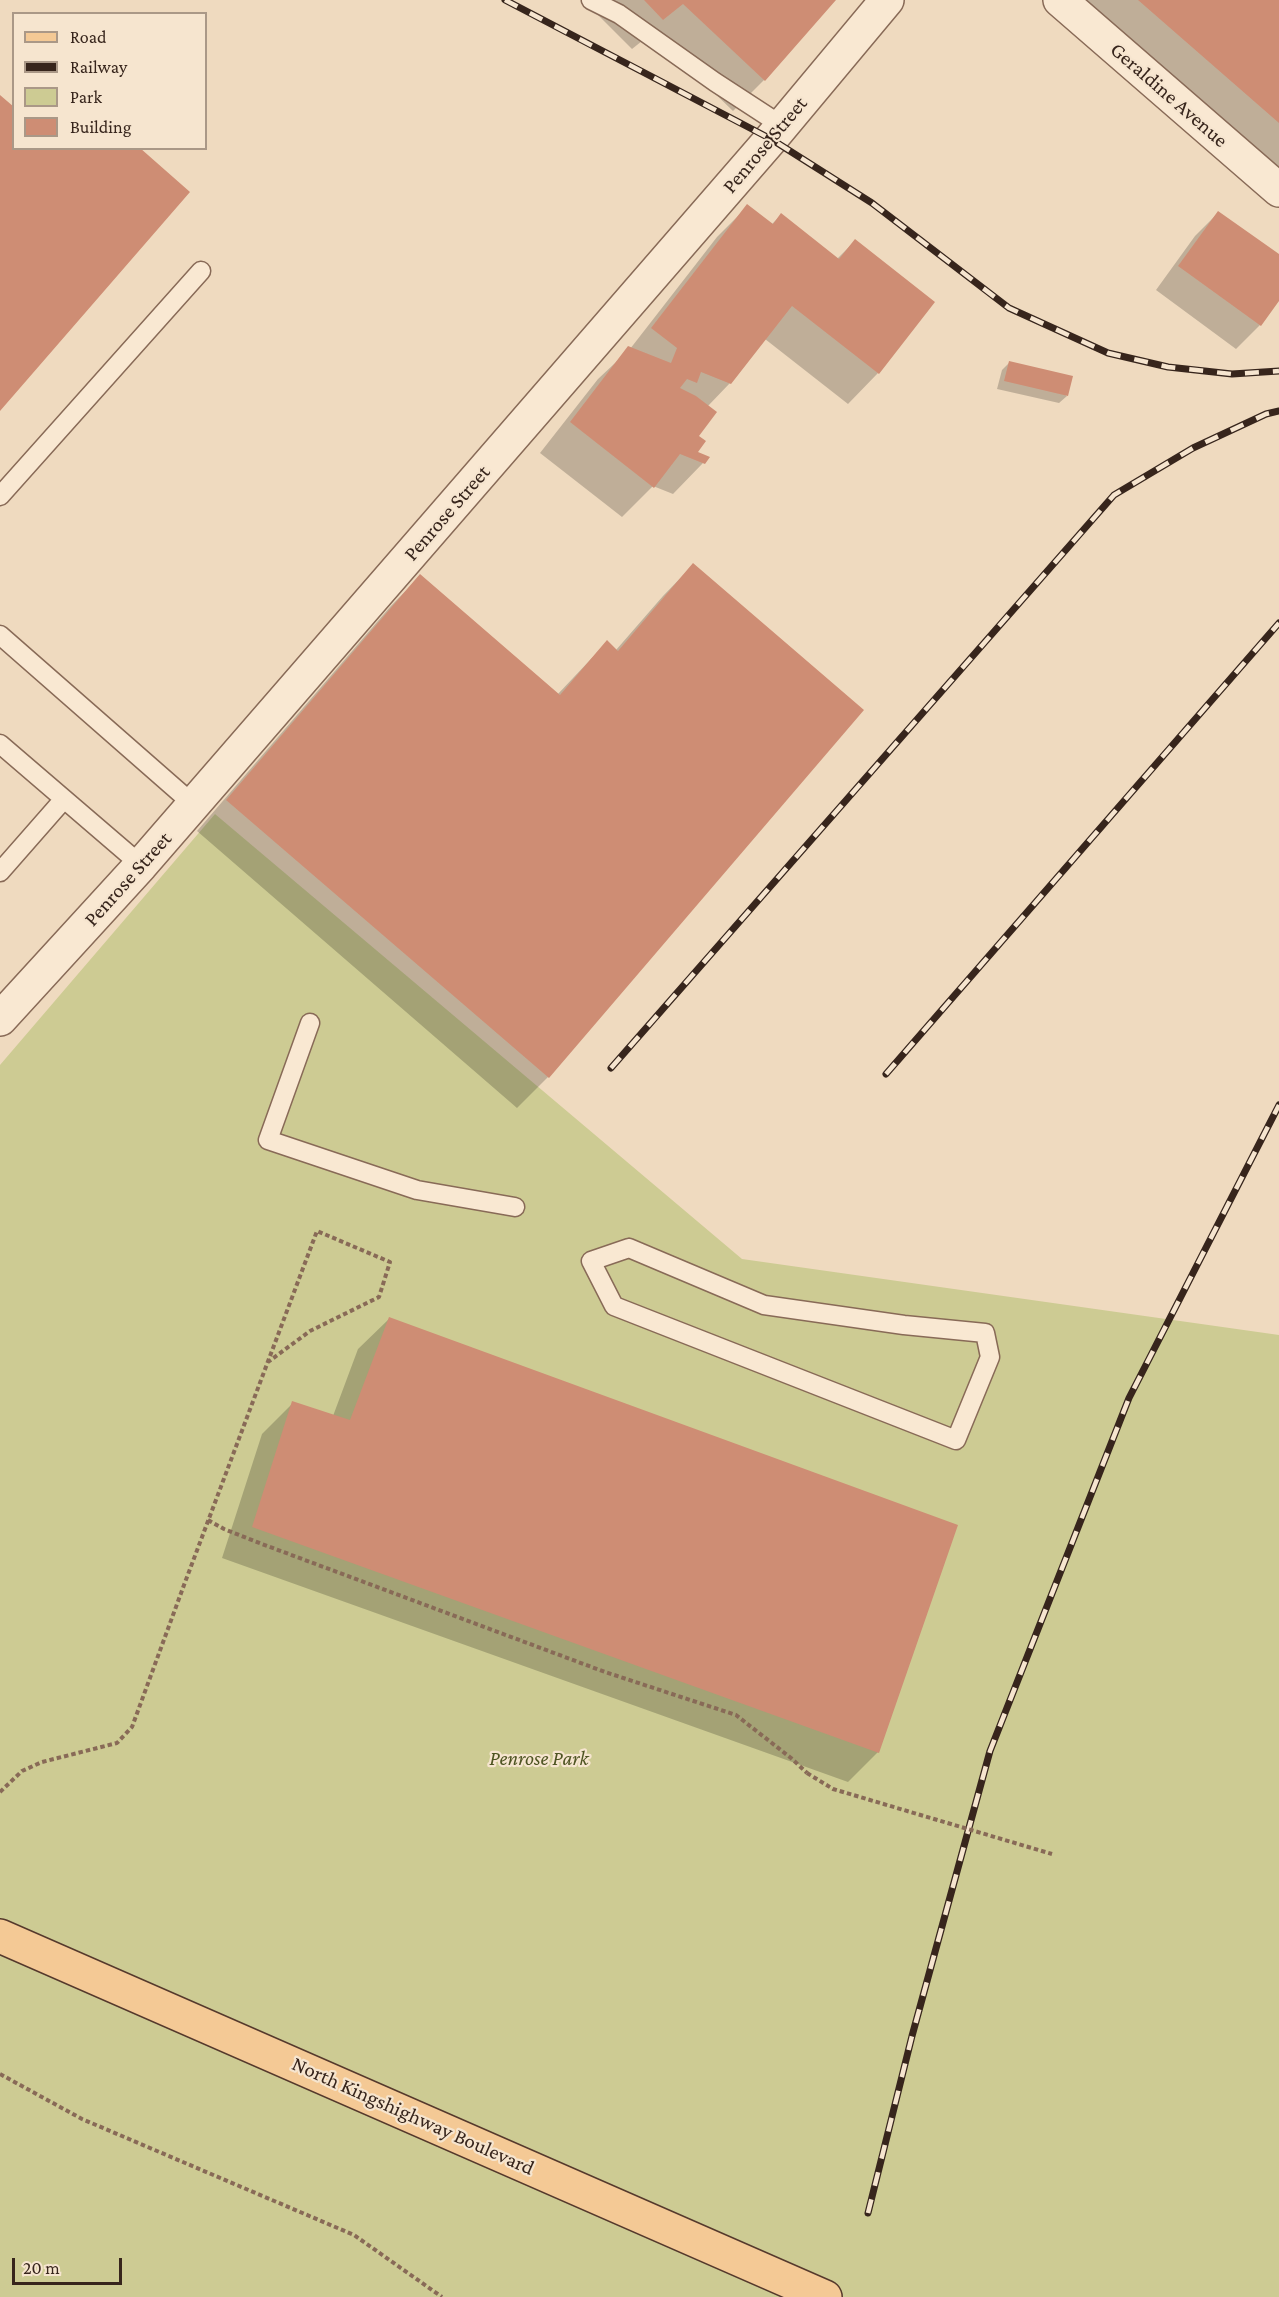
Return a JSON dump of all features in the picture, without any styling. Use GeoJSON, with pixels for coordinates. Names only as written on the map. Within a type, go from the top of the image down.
{"type":"FeatureCollection","features":[{"type":"Feature","properties":{"kind":"main road","name":"North Kingshighway Boulevard"},"geometry":{"type":"LineString","coordinates":[[0,1936],[825,2297]]}},
{"type":"Feature","properties":{"kind":"street","name":"Penrose Street"},"geometry":{"type":"LineString","coordinates":[[1,1017],[194,805],[782,125],[887,0]]}},
{"type":"Feature","properties":{"kind":"street","name":"Geraldine Avenue"},"geometry":{"type":"LineString","coordinates":[[1060,0],[1279,190]]}},
{"type":"Feature","properties":{"kind":"lane"},"geometry":{"type":"LineString","coordinates":[[591,0],[619,14],[715,82],[782,125]]}},
{"type":"Feature","properties":{"kind":"lane"},"geometry":{"type":"LineString","coordinates":[[0,496],[201,271]]}},
{"type":"Feature","properties":{"kind":"lane"},"geometry":{"type":"LineString","coordinates":[[0,635],[194,805]]}},
{"type":"Feature","properties":{"kind":"lane"},"geometry":{"type":"LineString","coordinates":[[0,744],[141,865]]}},
{"type":"Feature","properties":{"kind":"lane"},"geometry":{"type":"LineString","coordinates":[[0,872],[64,799]]}},
{"type":"Feature","properties":{"kind":"lane"},"geometry":{"type":"LineString","coordinates":[[310,1023],[268,1140],[417,1190],[515,1207]]}},
{"type":"Feature","properties":{"kind":"lane"},"geometry":{"type":"LineString","coordinates":[[629,1248],[764,1305],[904,1325],[985,1332],[990,1357],[956,1440],[614,1306],[591,1261],[629,1248]]}},
{"type":"Feature","properties":{"kind":"path"},"geometry":{"type":"LineString","coordinates":[[0,1792],[22,1771],[42,1762],[117,1743],[132,1727],[208,1520],[317,1231],[390,1262],[379,1297],[310,1331],[268,1362]]}},
{"type":"Feature","properties":{"kind":"path"},"geometry":{"type":"LineString","coordinates":[[208,1520],[262,1544],[605,1672],[735,1715],[807,1773],[833,1789],[1052,1854]]}},
{"type":"Feature","properties":{"kind":"path"},"geometry":{"type":"LineString","coordinates":[[0,2074],[82,2119],[354,2235],[442,2297]]}},
{"type":"Feature","properties":{"kind":"green space","name":"Penrose Park"},"geometry":{"type":"Polygon","coordinates":[[[215,814],[742,1259],[1279,1335],[1279,2297],[0,2297],[0,1065],[215,814]]]}},
{"type":"Feature","properties":{"kind":"building"},"geometry":{"type":"Polygon","coordinates":[[[644,0],[836,0],[765,81],[683,4],[663,20],[644,0]]]}},
{"type":"Feature","properties":{"kind":"building"},"geometry":{"type":"Polygon","coordinates":[[[1138,0],[1279,0],[1279,123],[1138,0]]]}},
{"type":"Feature","properties":{"kind":"building"},"geometry":{"type":"Polygon","coordinates":[[[0,95],[12,105],[12,150],[142,150],[190,192],[0,411],[0,95]]]}},
{"type":"Feature","properties":{"kind":"building"},"geometry":{"type":"Polygon","coordinates":[[[747,204],[773,224],[781,213],[839,259],[855,239],[935,302],[879,374],[792,306],[731,384],[701,372],[697,383],[687,379],[680,388],[696,396],[717,412],[699,436],[706,441],[698,452],[710,457],[705,464],[680,454],[654,488],[570,422],[628,346],[671,363],[677,348],[651,328],[747,204]]]}},
{"type":"Feature","properties":{"kind":"building"},"geometry":{"type":"Polygon","coordinates":[[[1218,211],[1279,254],[1279,301],[1261,326],[1178,266],[1218,211]]]}},
{"type":"Feature","properties":{"kind":"building"},"geometry":{"type":"Polygon","coordinates":[[[1009,361],[1073,376],[1068,396],[1004,381],[1009,361]]]}},
{"type":"Feature","properties":{"kind":"building"},"geometry":{"type":"Polygon","coordinates":[[[693,563],[864,710],[549,1078],[226,800],[420,574],[560,695],[607,640],[618,651],[693,563]]]}},
{"type":"Feature","properties":{"kind":"building"},"geometry":{"type":"Polygon","coordinates":[[[389,1317],[958,1525],[879,1753],[252,1527],[292,1401],[350,1420],[389,1317]]]}},
{"type":"Feature","properties":{"kind":"railway"},"geometry":{"type":"LineString","coordinates":[[505,0],[771,139],[872,203],[1009,308],[1108,353],[1168,367],[1232,374],[1279,371]]}},
{"type":"Feature","properties":{"kind":"railway"},"geometry":{"type":"LineString","coordinates":[[611,1068],[1114,495],[1193,448],[1266,414],[1279,411]]}},
{"type":"Feature","properties":{"kind":"railway"},"geometry":{"type":"LineString","coordinates":[[886,1074],[1279,623]]}},
{"type":"Feature","properties":{"kind":"railway"},"geometry":{"type":"LineString","coordinates":[[868,2213],[912,2036],[990,1751],[1129,1398],[1279,1105]]}}]}
